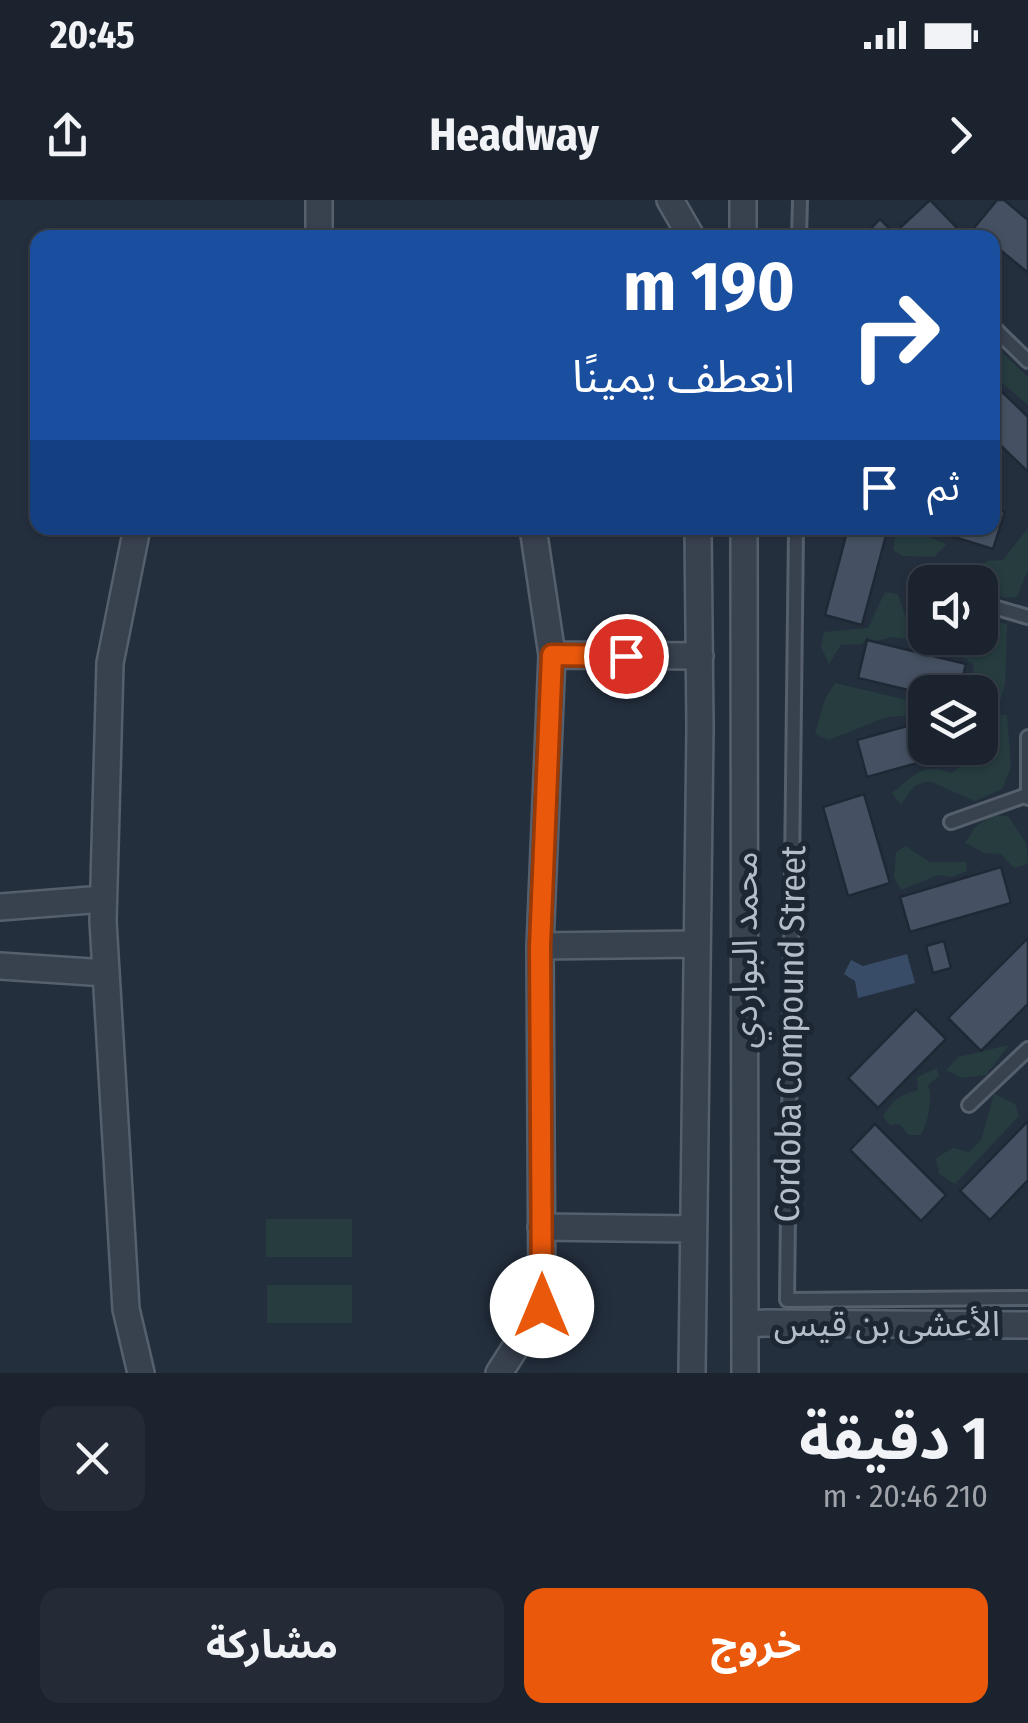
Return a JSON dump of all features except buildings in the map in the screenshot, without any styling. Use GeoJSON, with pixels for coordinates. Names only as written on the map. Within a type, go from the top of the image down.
{"type":"FeatureCollection","features":[{"type":"Feature","properties":{"kind":"street"},"geometry":{"type":"LineString","coordinates":[[319,200],[319,230]]}},
{"type":"Feature","properties":{"kind":"street"},"geometry":{"type":"LineString","coordinates":[[670,200],[687,230]]}},
{"type":"Feature","properties":{"kind":"street"},"geometry":{"type":"LineString","coordinates":[[743,200],[743,230]]}},
{"type":"Feature","properties":{"kind":"street"},"geometry":{"type":"LineString","coordinates":[[136,535],[110,663],[104,899],[126,1309],[141,1373]]}},
{"type":"Feature","properties":{"kind":"street"},"geometry":{"type":"LineString","coordinates":[[500,1373],[542,1306],[540,946],[552,655],[534,535]]}},
{"type":"Feature","properties":{"kind":"street"},"geometry":{"type":"LineString","coordinates":[[692,1373],[698,535]]}},
{"type":"Feature","properties":{"kind":"street","name":"محمد البواردي"},"geometry":{"type":"LineString","coordinates":[[744,535],[745,1373]]}},
{"type":"Feature","properties":{"kind":"street"},"geometry":{"type":"LineString","coordinates":[[552,655],[700,656]]}},
{"type":"Feature","properties":{"kind":"street"},"geometry":{"type":"LineString","coordinates":[[0,907],[104,899]]}},
{"type":"Feature","properties":{"kind":"street"},"geometry":{"type":"LineString","coordinates":[[540,946],[697,944]]}},
{"type":"Feature","properties":{"kind":"street"},"geometry":{"type":"LineString","coordinates":[[0,966],[106,973]]}},
{"type":"Feature","properties":{"kind":"street"},"geometry":{"type":"LineString","coordinates":[[542,1227],[694,1229]]}},
{"type":"Feature","properties":{"kind":"street","name":"الأعشى بن قيس"},"geometry":{"type":"LineString","coordinates":[[746,1323],[1028,1325]]}},
{"type":"Feature","properties":{"kind":"lane"},"geometry":{"type":"LineString","coordinates":[[799,230],[800,200]]}},
{"type":"Feature","properties":{"kind":"lane"},"geometry":{"type":"LineString","coordinates":[[1000,334],[1028,361]]}},
{"type":"Feature","properties":{"kind":"lane","name":"Cordoba Compound Street"},"geometry":{"type":"LineString","coordinates":[[796,535],[786,1300],[1028,1298]]}},
{"type":"Feature","properties":{"kind":"lane"},"geometry":{"type":"LineString","coordinates":[[998,608],[1028,617]]}},
{"type":"Feature","properties":{"kind":"lane"},"geometry":{"type":"LineString","coordinates":[[952,822],[1027,796],[1028,737]]}},
{"type":"Feature","properties":{"kind":"lane"},"geometry":{"type":"LineString","coordinates":[[970,1105],[1028,1049]]}},
{"type":"Feature","properties":{"kind":"green space"},"geometry":{"type":"Polygon","coordinates":[[[1000,351],[1028,377],[1028,405],[1000,381],[1000,351]]]}},
{"type":"Feature","properties":{"kind":"green space"},"geometry":{"type":"Polygon","coordinates":[[[1028,528],[1028,569],[1017,597],[998,595],[998,565],[983,565],[986,561],[1003,560],[1028,528]]]}},
{"type":"Feature","properties":{"kind":"green space"},"geometry":{"type":"Polygon","coordinates":[[[896,535],[923,535],[947,544],[934,557],[902,556],[893,550],[896,535]]]}},
{"type":"Feature","properties":{"kind":"green space"},"geometry":{"type":"Polygon","coordinates":[[[885,592],[898,594],[908,616],[908,639],[893,637],[872,642],[867,637],[862,644],[841,645],[829,664],[821,647],[824,632],[868,628],[885,592]]]}},
{"type":"Feature","properties":{"kind":"green space"},"geometry":{"type":"Polygon","coordinates":[[[998,622],[1007,624],[1001,699],[998,699],[998,675],[974,675],[973,664],[962,655],[998,655],[998,622]]]}},
{"type":"Feature","properties":{"kind":"green space"},"geometry":{"type":"Polygon","coordinates":[[[835,683],[908,700],[908,715],[887,717],[829,740],[815,734],[825,699],[835,683]]]}},
{"type":"Feature","properties":{"kind":"green space"},"geometry":{"type":"Polygon","coordinates":[[[998,715],[1007,715],[1011,768],[1002,789],[975,801],[929,781],[914,786],[901,805],[892,793],[926,770],[951,773],[963,765],[998,765],[998,715]]]}},
{"type":"Feature","properties":{"kind":"green space"},"geometry":{"type":"Polygon","coordinates":[[[993,815],[1008,816],[1026,843],[1028,864],[1014,868],[1001,854],[985,853],[965,843],[975,827],[993,815]]]}},
{"type":"Feature","properties":{"kind":"green space"},"geometry":{"type":"Polygon","coordinates":[[[905,846],[930,862],[966,862],[967,871],[952,877],[938,875],[901,890],[894,877],[896,852],[905,846]]]}},
{"type":"Feature","properties":{"kind":"green space"},"geometry":{"type":"Polygon","coordinates":[[[1009,1045],[986,1075],[962,1078],[946,1070],[958,1057],[1009,1045]]]}},
{"type":"Feature","properties":{"kind":"green space"},"geometry":{"type":"Polygon","coordinates":[[[937,1068],[939,1076],[928,1085],[929,1111],[921,1135],[909,1135],[899,1124],[890,1125],[883,1117],[889,1107],[918,1090],[917,1077],[937,1068]]]}},
{"type":"Feature","properties":{"kind":"green space"},"geometry":{"type":"Polygon","coordinates":[[[994,1094],[1015,1104],[1019,1116],[955,1184],[939,1174],[936,1158],[953,1148],[969,1152],[981,1140],[994,1094]]]}},
{"type":"Feature","properties":{"kind":"green space"},"geometry":{"type":"Polygon","coordinates":[[[266,1219],[352,1219],[352,1257],[266,1257],[266,1219]]]}},
{"type":"Feature","properties":{"kind":"green space"},"geometry":{"type":"Polygon","coordinates":[[[267,1285],[352,1285],[352,1323],[267,1323],[267,1285]]]}},
{"type":"Feature","properties":{"kind":"water"},"geometry":{"type":"Polygon","coordinates":[[[907,954],[915,983],[858,998],[855,981],[844,974],[851,960],[863,966],[907,954]]]}},
{"type":"Feature","properties":{"kind":"route"},"geometry":{"type":"LineString","coordinates":[[542,1306],[540,946],[552,655],[626,656]]}}]}
